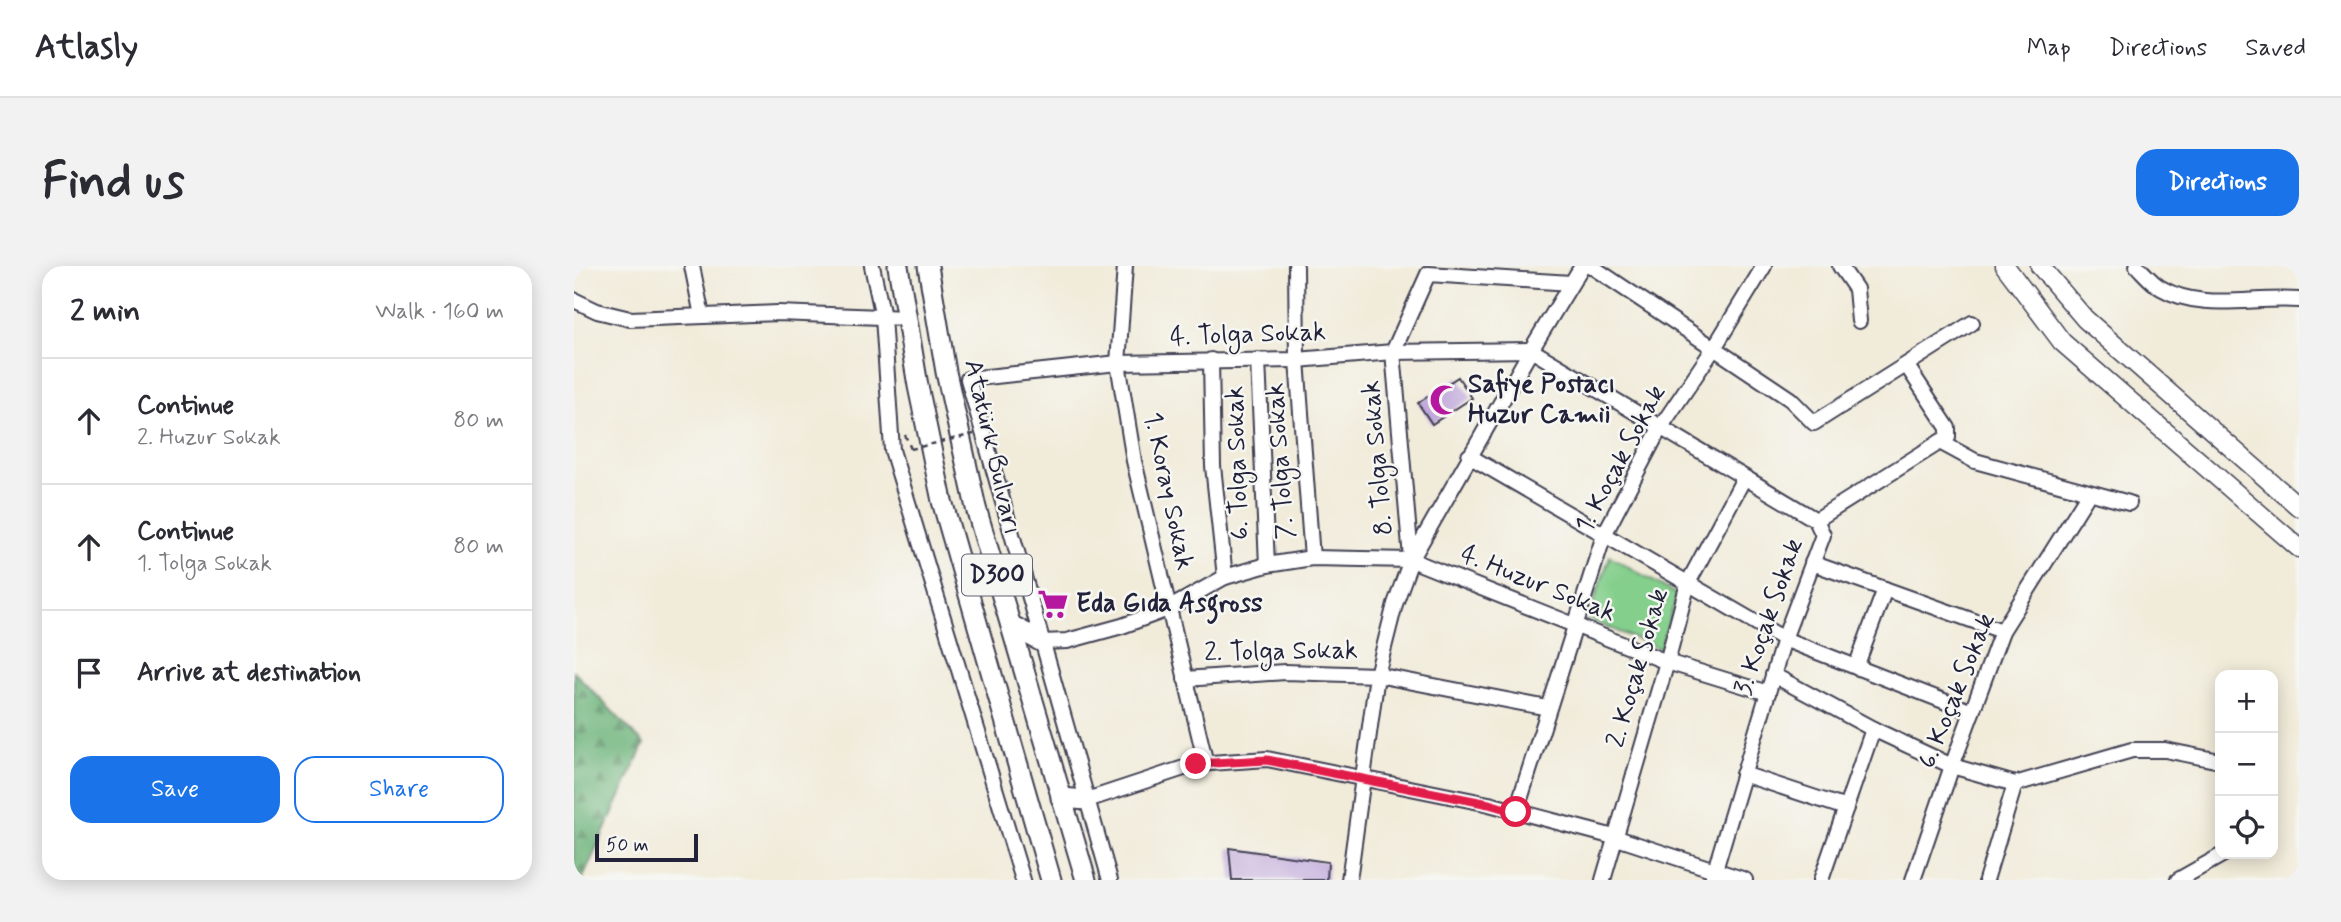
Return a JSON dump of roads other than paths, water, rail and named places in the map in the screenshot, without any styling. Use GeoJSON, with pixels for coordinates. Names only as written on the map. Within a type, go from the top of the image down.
{"type":"FeatureCollection","features":[{"type":"Feature","properties":{"kind":"highway","name":"D300"},"geometry":{"type":"LineString","coordinates":[[898,266],[918,386],[942,501],[1051,880]]}},
{"type":"Feature","properties":{"kind":"highway","name":"Atatürk Bulvarı"},"geometry":{"type":"LineString","coordinates":[[928,266],[946,372],[976,508],[1086,880]]}},
{"type":"Feature","properties":{"kind":"highway"},"geometry":{"type":"LineString","coordinates":[[946,372],[968,379]]}},
{"type":"Feature","properties":{"kind":"highway"},"geometry":{"type":"LineString","coordinates":[[1011,625],[1042,642]]}},
{"type":"Feature","properties":{"kind":"highway"},"geometry":{"type":"LineString","coordinates":[[1061,798],[1087,800]]}},
{"type":"Feature","properties":{"kind":"main road"},"geometry":{"type":"LineString","coordinates":[[2005,266],[2062,342],[2299,548]]}},
{"type":"Feature","properties":{"kind":"main road"},"geometry":{"type":"LineString","coordinates":[[2040,266],[2085,319],[2299,507]]}},
{"type":"Feature","properties":{"kind":"street"},"geometry":{"type":"LineString","coordinates":[[692,266],[702,316]]}},
{"type":"Feature","properties":{"kind":"street"},"geometry":{"type":"LineString","coordinates":[[872,266],[883,317],[892,450],[1023,880]]}},
{"type":"Feature","properties":{"kind":"street","name":"1. Koray Sokak"},"geometry":{"type":"LineString","coordinates":[[1125,266],[1118,362],[1134,461],[1206,764]]}},
{"type":"Feature","properties":{"kind":"street","name":"7. Tolga Sokak"},"geometry":{"type":"LineString","coordinates":[[1296,266],[1297,360],[1312,558]]}},
{"type":"Feature","properties":{"kind":"street"},"geometry":{"type":"LineString","coordinates":[[1349,880],[1377,675],[1395,604],[1411,560],[1469,456],[1582,266]]}},
{"type":"Feature","properties":{"kind":"street"},"geometry":{"type":"LineString","coordinates":[[1591,266],[1790,399],[1814,423],[1972,323]]}},
{"type":"Feature","properties":{"kind":"street","name":"1. Koçak Sokak"},"geometry":{"type":"LineString","coordinates":[[1516,812],[1604,535],[1660,428],[1714,348],[1764,266]]}},
{"type":"Feature","properties":{"kind":"street"},"geometry":{"type":"LineString","coordinates":[[1840,266],[1856,289],[1859,321]]}},
{"type":"Feature","properties":{"kind":"street"},"geometry":{"type":"LineString","coordinates":[[2137,266],[2160,288],[2196,302],[2299,300]]}},
{"type":"Feature","properties":{"kind":"street"},"geometry":{"type":"LineString","coordinates":[[1393,352],[1428,274],[1571,283]]}},
{"type":"Feature","properties":{"kind":"street"},"geometry":{"type":"LineString","coordinates":[[574,300],[597,311],[630,319],[778,313],[907,318]]}},
{"type":"Feature","properties":{"kind":"street"},"geometry":{"type":"LineString","coordinates":[[1531,350],[1816,520]]}},
{"type":"Feature","properties":{"kind":"street","name":"4. Tolga Sokak"},"geometry":{"type":"LineString","coordinates":[[968,379],[1118,362],[1297,360],[1393,352],[1531,350]]}},
{"type":"Feature","properties":{"kind":"street","name":"8. Tolga Sokak"},"geometry":{"type":"LineString","coordinates":[[1393,352],[1411,560]]}},
{"type":"Feature","properties":{"kind":"street"},"geometry":{"type":"LineString","coordinates":[[1211,360],[1213,466],[1225,576]]}},
{"type":"Feature","properties":{"kind":"street","name":"6. Tolga Sokak"},"geometry":{"type":"LineString","coordinates":[[1258,360],[1267,565]]}},
{"type":"Feature","properties":{"kind":"street"},"geometry":{"type":"LineString","coordinates":[[1907,366],[1948,428],[1948,437],[1940,442],[1975,461],[2129,503]]}},
{"type":"Feature","properties":{"kind":"street"},"geometry":{"type":"LineString","coordinates":[[968,379],[1110,880]]}},
{"type":"Feature","properties":{"kind":"street","name":"3. Koçak Sokak"},"geometry":{"type":"LineString","coordinates":[[1713,875],[1784,639],[1822,535],[1816,520],[1940,442]]}},
{"type":"Feature","properties":{"kind":"street"},"geometry":{"type":"LineString","coordinates":[[1469,456],[1784,639],[1972,712]]}},
{"type":"Feature","properties":{"kind":"street","name":"2. Koçak Sokak"},"geometry":{"type":"LineString","coordinates":[[1603,880],[1688,583],[1744,478]]}},
{"type":"Feature","properties":{"kind":"street","name":"6. Koçak Sokak"},"geometry":{"type":"LineString","coordinates":[[1913,880],[2002,631],[2089,493]]}},
{"type":"Feature","properties":{"kind":"street"},"geometry":{"type":"LineString","coordinates":[[1042,642],[1067,641],[1122,626],[1168,610],[1225,576],[1267,565],[1312,558],[1411,560]]}},
{"type":"Feature","properties":{"kind":"street","name":"4. Huzur Sokak"},"geometry":{"type":"LineString","coordinates":[[1411,560],[1667,662],[1768,693]]}},
{"type":"Feature","properties":{"kind":"street"},"geometry":{"type":"LineString","coordinates":[[1812,564],[2002,631]]}},
{"type":"Feature","properties":{"kind":"street"},"geometry":{"type":"LineString","coordinates":[[1856,667],[1885,589]]}},
{"type":"Feature","properties":{"kind":"street","name":"2. Tolga Sokak"},"geometry":{"type":"LineString","coordinates":[[1185,679],[1285,671],[1377,675],[1548,708]]}},
{"type":"Feature","properties":{"kind":"street"},"geometry":{"type":"LineString","coordinates":[[1773,675],[1873,729],[1952,766],[2015,784],[2132,750],[2165,750],[2215,760]]}},
{"type":"Feature","properties":{"kind":"street"},"geometry":{"type":"LineString","coordinates":[[1821,880],[1873,729]]}},
{"type":"Feature","properties":{"kind":"street"},"geometry":{"type":"LineString","coordinates":[[1087,800],[1196,764],[1267,760],[1489,804],[1614,837],[1713,875],[1745,880]]}},
{"type":"Feature","properties":{"kind":"street"},"geometry":{"type":"LineString","coordinates":[[1743,774],[1846,808]]}},
{"type":"Feature","properties":{"kind":"street"},"geometry":{"type":"LineString","coordinates":[[1986,880],[2015,784]]}},
{"type":"Feature","properties":{"kind":"street"},"geometry":{"type":"LineString","coordinates":[[2178,880],[2215,859]]}},
{"type":"Feature","properties":{"kind":"place","name":"Safiye Postacı Huzur Camii"},"geometry":{"type":"Point","coordinates":[1445,400]}},
{"type":"Feature","properties":{"kind":"place","name":"Eda Gıda Asgross"},"geometry":{"type":"Point","coordinates":[1053,604]}}]}
